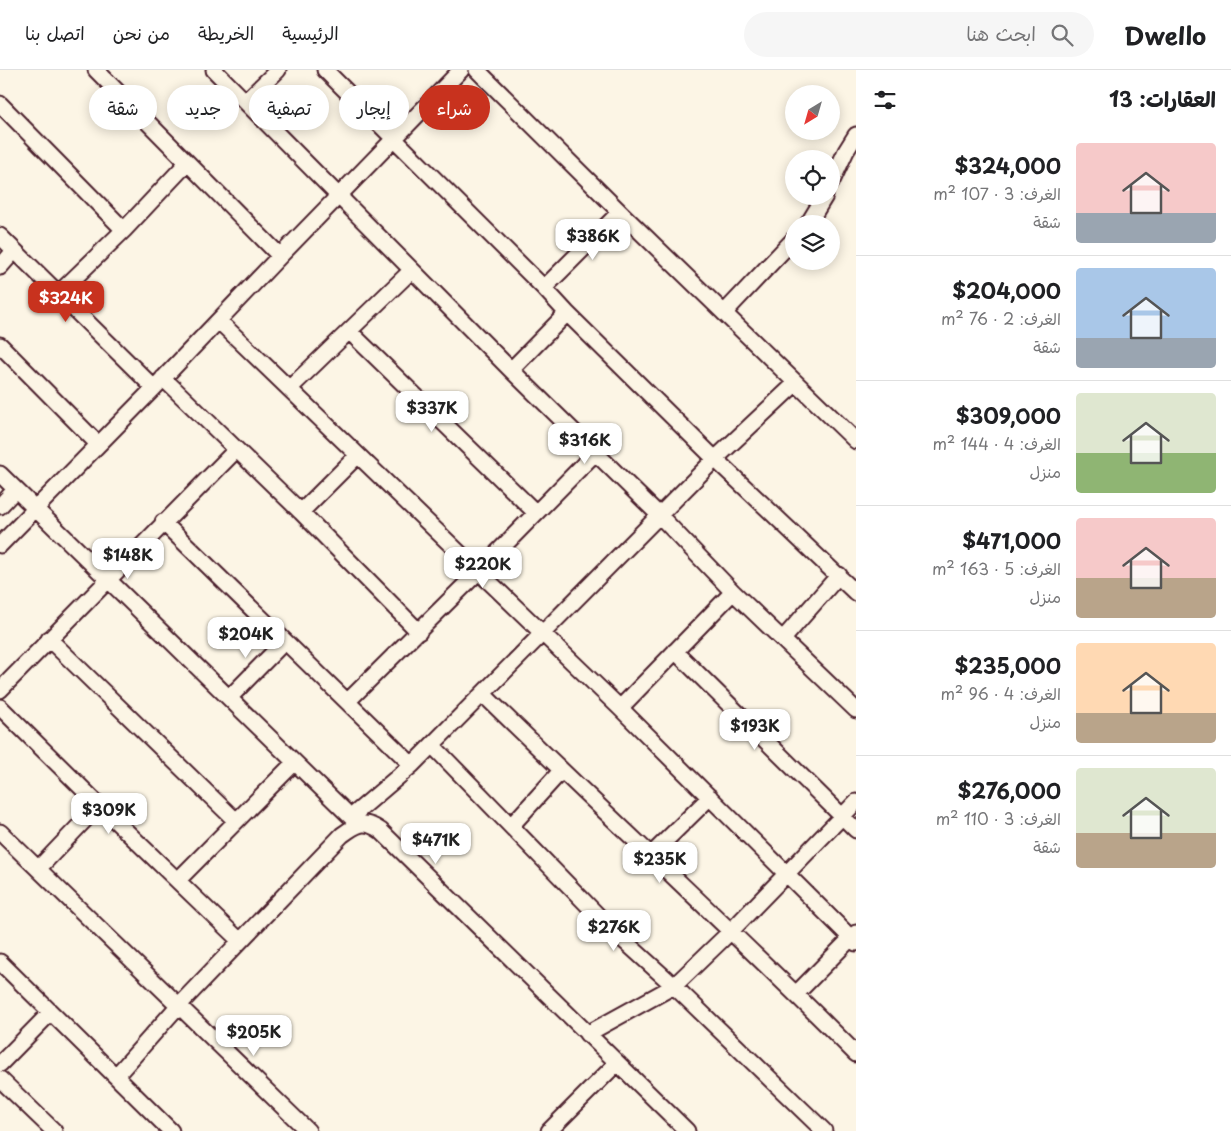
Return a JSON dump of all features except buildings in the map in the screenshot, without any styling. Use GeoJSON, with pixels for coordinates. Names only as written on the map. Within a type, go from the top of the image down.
{"type":"FeatureCollection","features":[{"type":"Feature","properties":{"kind":"street"},"geometry":{"type":"LineString","coordinates":[[96,70],[280,256]]}},
{"type":"Feature","properties":{"kind":"street"},"geometry":{"type":"LineString","coordinates":[[214,70],[511,370],[658,515],[732,592],[856,710]]}},
{"type":"Feature","properties":{"kind":"street"},"geometry":{"type":"LineString","coordinates":[[246,101],[278,70]]}},
{"type":"Feature","properties":{"kind":"street"},"geometry":{"type":"LineString","coordinates":[[325,70],[715,459],[856,592]]}},
{"type":"Feature","properties":{"kind":"street"},"geometry":{"type":"LineString","coordinates":[[0,545],[461,70]]}},
{"type":"Feature","properties":{"kind":"street"},"geometry":{"type":"LineString","coordinates":[[478,70],[620,212],[856,441]]}},
{"type":"Feature","properties":{"kind":"street"},"geometry":{"type":"LineString","coordinates":[[0,104],[124,230]]}},
{"type":"Feature","properties":{"kind":"street"},"geometry":{"type":"LineString","coordinates":[[840,164],[856,135]]}},
{"type":"Feature","properties":{"kind":"street"},"geometry":{"type":"LineString","coordinates":[[58,294],[124,230],[187,163]]}},
{"type":"Feature","properties":{"kind":"street"},"geometry":{"type":"LineString","coordinates":[[544,288],[620,212]]}},
{"type":"Feature","properties":{"kind":"street"},"geometry":{"type":"LineString","coordinates":[[0,236],[58,294],[236,450],[301,512],[419,632]]}},
{"type":"Feature","properties":{"kind":"street"},"geometry":{"type":"LineString","coordinates":[[724,313],[785,249]]}},
{"type":"Feature","properties":{"kind":"street"},"geometry":{"type":"LineString","coordinates":[[0,267],[14,251]]}},
{"type":"Feature","properties":{"kind":"street"},"geometry":{"type":"LineString","coordinates":[[290,388],[412,270]]}},
{"type":"Feature","properties":{"kind":"street"},"geometry":{"type":"LineString","coordinates":[[511,370],[567,313]]}},
{"type":"Feature","properties":{"kind":"street"},"geometry":{"type":"LineString","coordinates":[[218,321],[290,388],[620,708],[786,874],[854,938],[796,994]]}},
{"type":"Feature","properties":{"kind":"street"},"geometry":{"type":"LineString","coordinates":[[349,331],[536,513]]}},
{"type":"Feature","properties":{"kind":"street"},"geometry":{"type":"LineString","coordinates":[[0,345],[98,444]]}},
{"type":"Feature","properties":{"kind":"street"},"geometry":{"type":"LineString","coordinates":[[116,1076],[179,1005],[354,821],[483,694],[658,515],[796,383]]}},
{"type":"Feature","properties":{"kind":"street"},"geometry":{"type":"LineString","coordinates":[[0,690],[163,522],[236,450]]}},
{"type":"Feature","properties":{"kind":"street"},"geometry":{"type":"LineString","coordinates":[[348,702],[595,453]]}},
{"type":"Feature","properties":{"kind":"street"},"geometry":{"type":"LineString","coordinates":[[301,512],[358,455]]}},
{"type":"Feature","properties":{"kind":"street"},"geometry":{"type":"LineString","coordinates":[[0,474],[354,821],[374,826],[381,831],[687,1131]]}},
{"type":"Feature","properties":{"kind":"street"},"geometry":{"type":"LineString","coordinates":[[0,506],[16,490]]}},
{"type":"Feature","properties":{"kind":"street"},"geometry":{"type":"LineString","coordinates":[[163,522],[412,765]]}},
{"type":"Feature","properties":{"kind":"street"},"geometry":{"type":"LineString","coordinates":[[783,639],[839,575]]}},
{"type":"Feature","properties":{"kind":"street"},"geometry":{"type":"LineString","coordinates":[[620,708],[732,592]]}},
{"type":"Feature","properties":{"kind":"street"},"geometry":{"type":"LineString","coordinates":[[49,639],[235,820]]}},
{"type":"Feature","properties":{"kind":"street"},"geometry":{"type":"LineString","coordinates":[[229,698],[285,641]]}},
{"type":"Feature","properties":{"kind":"street"},"geometry":{"type":"LineString","coordinates":[[675,651],[856,830]]}},
{"type":"Feature","properties":{"kind":"street"},"geometry":{"type":"LineString","coordinates":[[483,694],[561,771],[796,994],[856,1054]]}},
{"type":"Feature","properties":{"kind":"street"},"geometry":{"type":"LineString","coordinates":[[0,707],[99,806],[240,941]]}},
{"type":"Feature","properties":{"kind":"street"},"geometry":{"type":"LineString","coordinates":[[432,745],[610,927],[824,1131]]}},
{"type":"Feature","properties":{"kind":"street"},"geometry":{"type":"LineString","coordinates":[[178,880],[235,820],[294,763]]}},
{"type":"Feature","properties":{"kind":"street"},"geometry":{"type":"LineString","coordinates":[[511,826],[561,771]]}},
{"type":"Feature","properties":{"kind":"street"},"geometry":{"type":"LineString","coordinates":[[651,855],[710,797]]}},
{"type":"Feature","properties":{"kind":"street"},"geometry":{"type":"LineString","coordinates":[[587,1034],[674,986],[730,932],[856,802]]}},
{"type":"Feature","properties":{"kind":"street"},"geometry":{"type":"LineString","coordinates":[[38,869],[99,806]]}},
{"type":"Feature","properties":{"kind":"street"},"geometry":{"type":"LineString","coordinates":[[0,832],[308,1131]]}},
{"type":"Feature","properties":{"kind":"street"},"geometry":{"type":"LineString","coordinates":[[0,962],[171,1131]]}},
{"type":"Feature","properties":{"kind":"street"},"geometry":{"type":"LineString","coordinates":[[0,1064],[50,1013]]}},
{"type":"Feature","properties":{"kind":"street"},"geometry":{"type":"LineString","coordinates":[[550,1131],[617,1063]]}},
{"type":"Feature","properties":{"kind":"street"},"geometry":{"type":"LineString","coordinates":[[0,1079],[54,1131]]}}]}
